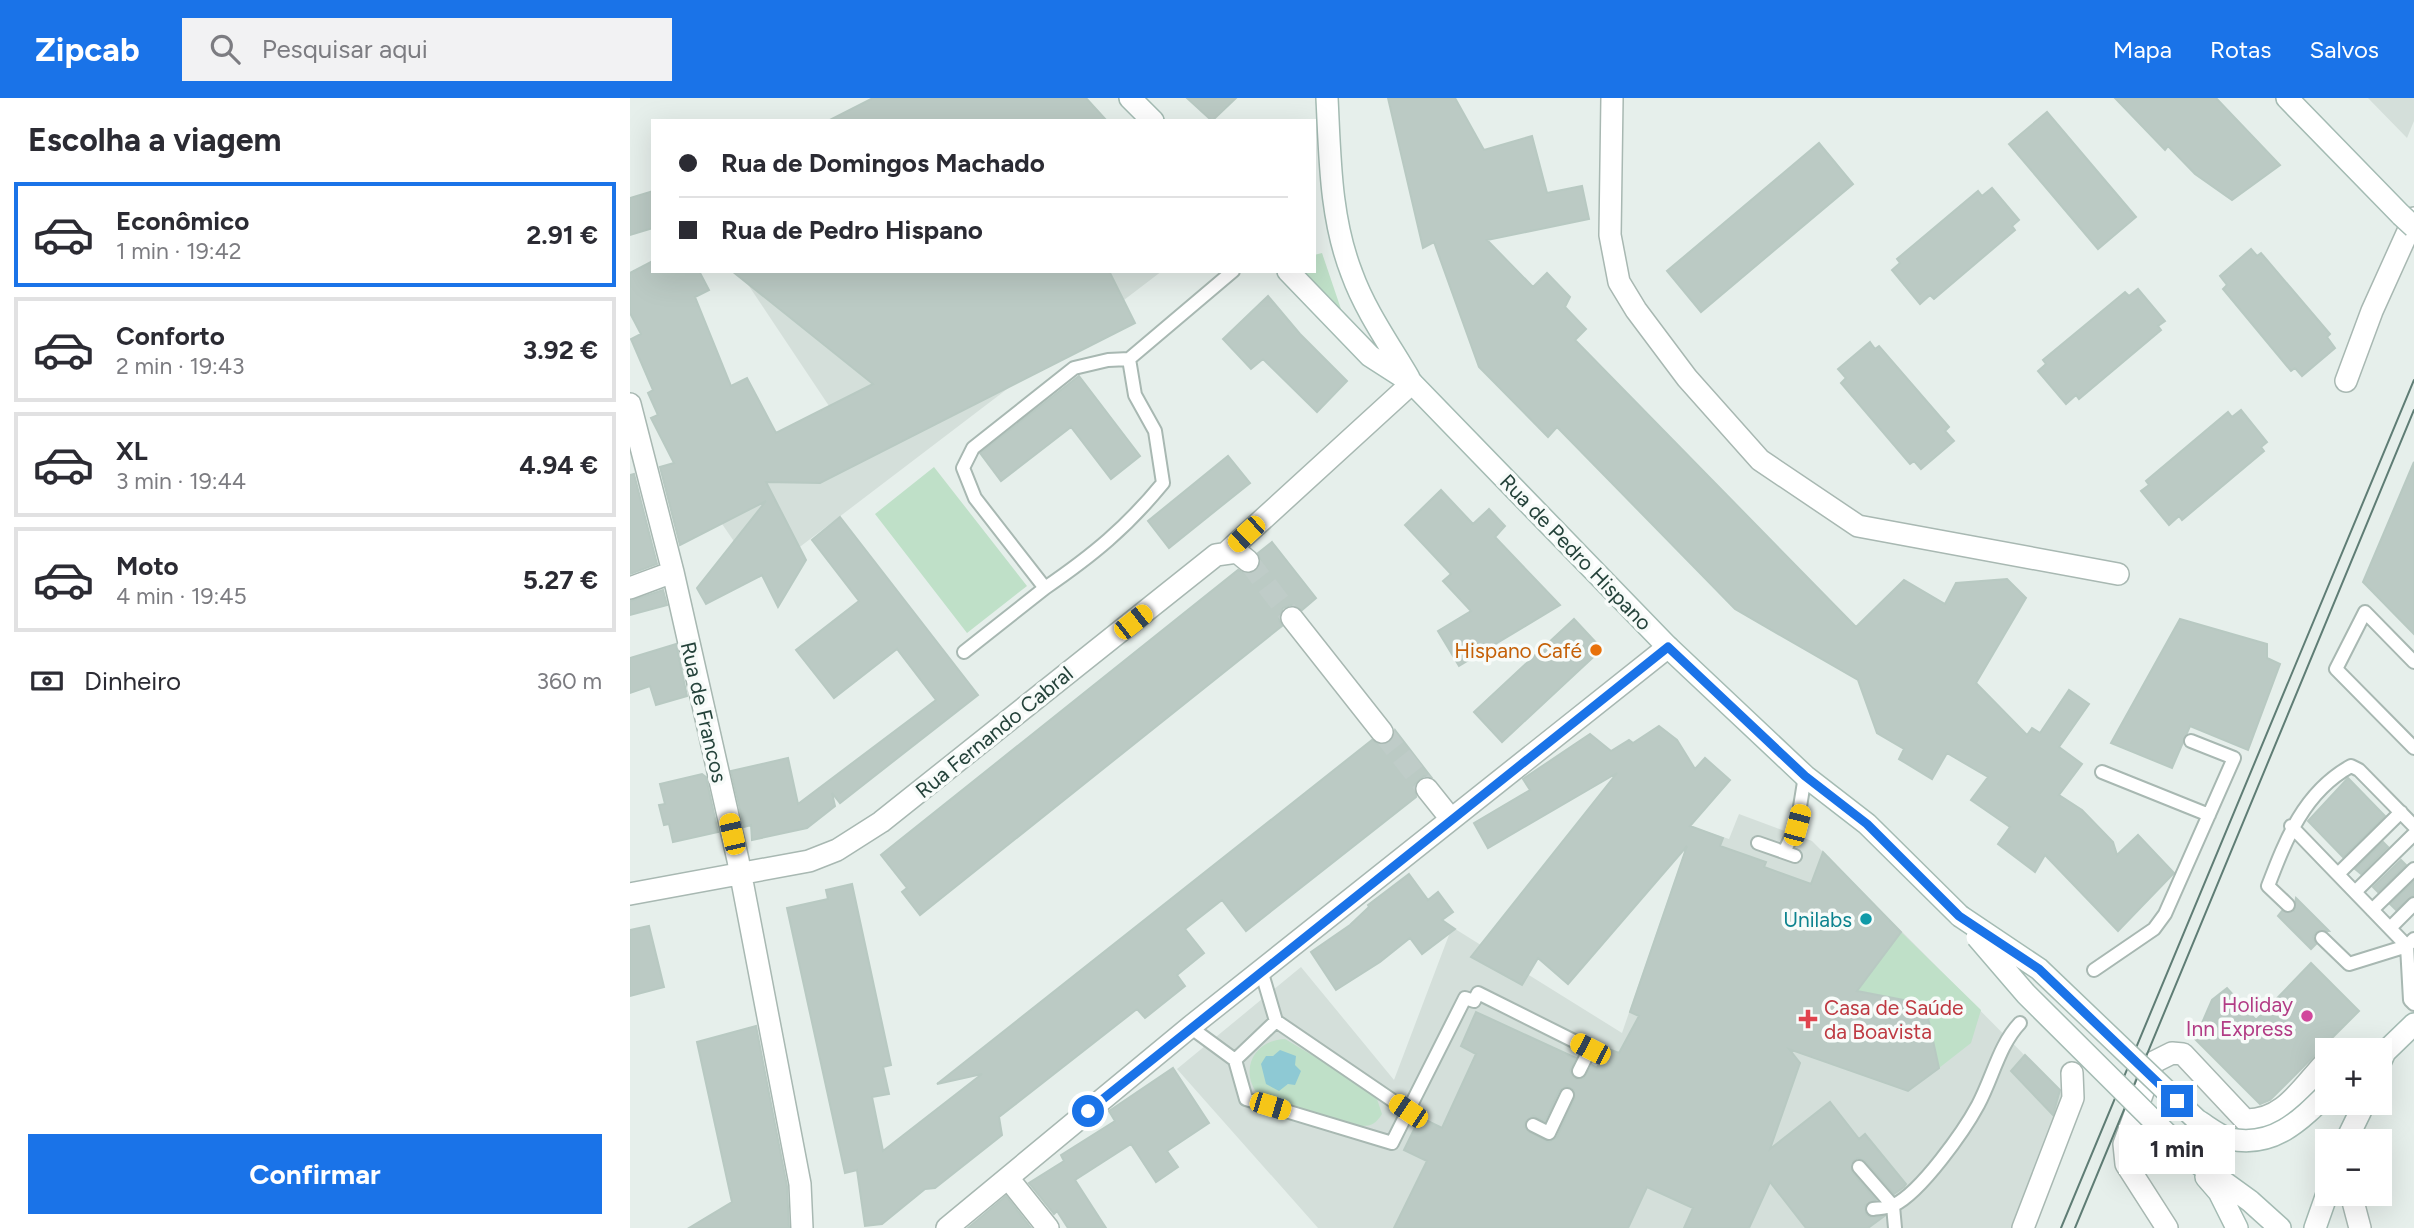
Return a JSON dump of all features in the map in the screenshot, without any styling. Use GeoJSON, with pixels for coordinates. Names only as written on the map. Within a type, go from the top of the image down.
{"type":"FeatureCollection","features":[{"type":"Feature","properties":{"kind":"street"},"geometry":{"type":"LineString","coordinates":[[1130,98],[1151,119]]}},
{"type":"Feature","properties":{"kind":"street"},"geometry":{"type":"LineString","coordinates":[[1327,98],[1323,177],[1339,234],[1352,275],[1412,383]]}},
{"type":"Feature","properties":{"kind":"street"},"geometry":{"type":"LineString","coordinates":[[1612,98],[1610,234],[1619,282],[1636,310],[1687,377],[1760,460],[1858,526],[2118,574]]}},
{"type":"Feature","properties":{"kind":"street"},"geometry":{"type":"LineString","coordinates":[[2287,98],[2410,220],[2346,381]]}},
{"type":"Feature","properties":{"kind":"street","name":"Rua de Pedro Hispano"},"geometry":{"type":"LineString","coordinates":[[1290,273],[1370,356],[1412,383],[1668,647],[1805,776],[1867,824],[1959,916],[2026,994],[2192,1159],[2250,1201],[2280,1228]]}},
{"type":"Feature","properties":{"kind":"street","name":"Rua Fernando Cabral"},"geometry":{"type":"LineString","coordinates":[[630,894],[809,861],[837,849],[881,822],[1216,555],[1227,552],[1412,383]]}},
{"type":"Feature","properties":{"kind":"street","name":"Rua de Francos"},"geometry":{"type":"LineString","coordinates":[[630,404],[635,441],[673,572],[741,874],[800,1184],[802,1228]]}},
{"type":"Feature","properties":{"kind":"street"},"geometry":{"type":"LineString","coordinates":[[1227,552],[1237,552],[1248,561]]}},
{"type":"Feature","properties":{"kind":"street"},"geometry":{"type":"LineString","coordinates":[[630,588],[673,572]]}},
{"type":"Feature","properties":{"kind":"street"},"geometry":{"type":"LineString","coordinates":[[1292,618],[1382,732]]}},
{"type":"Feature","properties":{"kind":"street"},"geometry":{"type":"LineString","coordinates":[[947,1228],[1190,1027],[1668,647]]}},
{"type":"Feature","properties":{"kind":"street"},"geometry":{"type":"LineString","coordinates":[[1427,789],[1451,819]]}},
{"type":"Feature","properties":{"kind":"street","name":"Rua de Pedro Hispano"},"geometry":{"type":"LineString","coordinates":[[1959,916],[2039,969],[2197,1120],[2228,1139],[2260,1140],[2295,1126],[2315,1106]]}},
{"type":"Feature","properties":{"kind":"street"},"geometry":{"type":"LineString","coordinates":[[2392,1046],[2414,1024]]}},
{"type":"Feature","properties":{"kind":"street"},"geometry":{"type":"LineString","coordinates":[[2166,1228],[2126,1164],[2124,1144],[2154,1062],[2172,1053],[2183,1054],[2245,1120],[2262,1121],[2279,1112],[2315,1074]]}},
{"type":"Feature","properties":{"kind":"street"},"geometry":{"type":"LineString","coordinates":[[2023,1228],[2073,1098],[2072,1073]]}},
{"type":"Feature","properties":{"kind":"street"},"geometry":{"type":"LineString","coordinates":[[2192,1159],[2219,1192],[2237,1228]]}},
{"type":"Feature","properties":{"kind":"street"},"geometry":{"type":"LineString","coordinates":[[1008,1178],[1048,1228]]}},
{"type":"Feature","properties":{"kind":"street"},"geometry":{"type":"LineString","coordinates":[[2316,1224],[2323,1206]]}},
{"type":"Feature","properties":{"kind":"street"},"geometry":{"type":"LineString","coordinates":[[2354,1206],[2360,1228]]}},
{"type":"Feature","properties":{"kind":"lane"},"geometry":{"type":"LineString","coordinates":[[1045,588],[975,498],[963,468],[973,448],[1074,368],[1129,359],[1231,273]]}},
{"type":"Feature","properties":{"kind":"lane"},"geometry":{"type":"LineString","coordinates":[[964,652],[1045,588],[1090,557],[1131,522],[1163,483],[1155,431],[1135,395],[1129,359]]}},
{"type":"Feature","properties":{"kind":"lane"},"geometry":{"type":"LineString","coordinates":[[2414,662],[2364,612],[2336,669],[2414,748]]}},
{"type":"Feature","properties":{"kind":"lane"},"geometry":{"type":"LineString","coordinates":[[2094,970],[2154,929],[2165,914],[2234,758],[2191,741]]}},
{"type":"Feature","properties":{"kind":"lane"},"geometry":{"type":"LineString","coordinates":[[2288,905],[2269,886],[2291,826],[2300,812],[2351,766],[2414,826]]}},
{"type":"Feature","properties":{"kind":"lane"},"geometry":{"type":"LineString","coordinates":[[2102,772],[2209,815]]}},
{"type":"Feature","properties":{"kind":"lane"},"geometry":{"type":"LineString","coordinates":[[1758,843],[1790,854],[1805,776]]}},
{"type":"Feature","properties":{"kind":"lane"},"geometry":{"type":"LineString","coordinates":[[2338,874],[2400,812]]}},
{"type":"Feature","properties":{"kind":"lane"},"geometry":{"type":"LineString","coordinates":[[2291,826],[2390,928],[2410,942]]}},
{"type":"Feature","properties":{"kind":"lane"},"geometry":{"type":"LineString","coordinates":[[2355,892],[2414,834]]}},
{"type":"Feature","properties":{"kind":"lane"},"geometry":{"type":"LineString","coordinates":[[2372,910],[2414,869]]}},
{"type":"Feature","properties":{"kind":"lane"},"geometry":{"type":"LineString","coordinates":[[2390,928],[2414,904]]}},
{"type":"Feature","properties":{"kind":"lane"},"geometry":{"type":"LineString","coordinates":[[2322,938],[2348,964],[2410,942]]}},
{"type":"Feature","properties":{"kind":"lane"},"geometry":{"type":"LineString","coordinates":[[2410,942],[2410,1000],[2414,1004]]}},
{"type":"Feature","properties":{"kind":"lane"},"geometry":{"type":"LineString","coordinates":[[1261,970],[1276,1021],[1408,1111]]}},
{"type":"Feature","properties":{"kind":"lane"},"geometry":{"type":"LineString","coordinates":[[1190,1027],[1235,1060],[1246,1099],[1392,1143],[1465,998],[1474,1002],[1478,993],[1590,1049],[1579,1071]]}},
{"type":"Feature","properties":{"kind":"lane"},"geometry":{"type":"LineString","coordinates":[[1235,1060],[1276,1021]]}},
{"type":"Feature","properties":{"kind":"lane"},"geometry":{"type":"LineString","coordinates":[[1873,1209],[1892,1206],[1908,1196],[1971,1116],[2007,1036],[2020,1023]]}},
{"type":"Feature","properties":{"kind":"lane"},"geometry":{"type":"LineString","coordinates":[[1533,1125],[1549,1133],[1567,1095]]}},
{"type":"Feature","properties":{"kind":"lane"},"geometry":{"type":"LineString","coordinates":[[1858,1167],[1892,1206],[1895,1228]]}},
{"type":"Feature","properties":{"kind":"shaded area"},"geometry":{"type":"Polygon","coordinates":[[[2368,98],[2414,98],[2414,121],[2407,138],[2368,98]]]}},
{"type":"Feature","properties":{"kind":"shaded area"},"geometry":{"type":"Polygon","coordinates":[[[740,273],[1159,273],[759,578],[705,499],[829,406],[740,273]]]}},
{"type":"Feature","properties":{"kind":"shaded area","name":"Casa de Saúde da Boavista"},"geometry":{"type":"Polygon","coordinates":[[[1739,814],[1812,841],[2065,1096],[2012,1228],[1318,1228],[1177,1069],[1301,967],[1394,1080],[1452,927],[1622,1033],[1693,827],[1729,839],[1739,814]]]}},
{"type":"Feature","properties":{"kind":"green space"},"geometry":{"type":"Polygon","coordinates":[[[1322,253],[1342,312],[1339,313],[1301,273],[1316,273],[1316,254],[1322,253]]]}},
{"type":"Feature","properties":{"kind":"green space"},"geometry":{"type":"Polygon","coordinates":[[[934,467],[1027,586],[967,633],[875,514],[934,467]]]}},
{"type":"Feature","properties":{"kind":"green space"},"geometry":{"type":"Polygon","coordinates":[[[1901,932],[1981,1010],[1971,1043],[1939,1068],[1925,1004],[1856,991],[1901,932]]]}},
{"type":"Feature","properties":{"kind":"green space"},"geometry":{"type":"Polygon","coordinates":[[[1285,1039],[1364,1086],[1376,1096],[1382,1114],[1370,1125],[1352,1125],[1260,1097],[1250,1078],[1252,1059],[1264,1045],[1285,1039]],[[1277,1054],[1273,1056],[1266,1076],[1268,1080],[1283,1087],[1288,1084],[1294,1062],[1277,1054]]]}},
{"type":"Feature","properties":{"kind":"water"},"geometry":{"type":"Polygon","coordinates":[[[1280,1050],[1296,1056],[1295,1065],[1301,1071],[1295,1085],[1288,1084],[1279,1091],[1266,1084],[1261,1064],[1266,1056],[1273,1056],[1280,1050]]]}},
{"type":"Feature","properties":{"kind":"building"},"geometry":{"type":"Polygon","coordinates":[[[873,98],[1086,98],[1105,119],[832,119],[873,98]]]}},
{"type":"Feature","properties":{"kind":"building"},"geometry":{"type":"Polygon","coordinates":[[[1187,98],[1236,98],[1214,119],[1210,119],[1187,98]]]}},
{"type":"Feature","properties":{"kind":"building"},"geometry":{"type":"Polygon","coordinates":[[[1388,98],[1455,98],[1484,150],[1532,136],[1547,193],[1582,186],[1589,219],[1487,240],[1533,287],[1547,273],[1570,297],[1565,307],[1586,329],[1575,340],[1856,627],[1904,580],[1945,604],[1956,583],[2007,579],[2026,598],[1976,683],[2027,735],[2032,728],[2040,733],[2069,690],[2089,704],[2059,747],[2082,764],[2059,795],[2082,810],[2113,842],[2117,855],[2138,835],[2174,873],[2118,931],[2045,855],[2035,872],[1998,844],[2010,827],[1971,800],[1988,777],[1947,753],[1932,779],[1899,759],[1904,749],[1877,733],[1858,680],[1735,609],[1557,427],[1548,437],[1479,367],[1434,242],[1423,248],[1388,98]]]}},
{"type":"Feature","properties":{"kind":"building"},"geometry":{"type":"Polygon","coordinates":[[[2115,98],[2216,98],[2280,165],[2232,200],[2195,174],[2168,146],[2165,150],[2115,98]]]}},
{"type":"Feature","properties":{"kind":"building"},"geometry":{"type":"Polygon","coordinates":[[[2047,112],[2136,217],[2098,249],[2009,144],[2047,112]]]}},
{"type":"Feature","properties":{"kind":"building"},"geometry":{"type":"Polygon","coordinates":[[[1819,143],[1853,184],[1701,312],[1667,271],[1819,143]]]}},
{"type":"Feature","properties":{"kind":"building"},"geometry":{"type":"Polygon","coordinates":[[[1992,188],[2019,220],[2012,226],[2015,230],[1934,299],[1930,295],[1920,304],[1892,270],[1900,263],[1897,259],[1978,191],[1982,196],[1992,188]]]}},
{"type":"Feature","properties":{"kind":"building"},"geometry":{"type":"Polygon","coordinates":[[[651,192],[651,229],[630,235],[630,198],[651,192]]]}},
{"type":"Feature","properties":{"kind":"building"},"geometry":{"type":"Polygon","coordinates":[[[2251,249],[2257,256],[2261,253],[2330,334],[2327,337],[2335,348],[2302,376],[2295,368],[2291,371],[2223,289],[2227,285],[2220,276],[2251,249]]]}},
{"type":"Feature","properties":{"kind":"building"},"geometry":{"type":"Polygon","coordinates":[[[651,262],[651,273],[700,273],[709,290],[695,297],[731,386],[747,378],[776,433],[873,384],[734,273],[1110,273],[1135,323],[820,483],[766,482],[806,560],[778,607],[762,575],[706,604],[697,588],[766,501],[680,545],[660,467],[674,463],[651,418],[658,415],[648,393],[653,390],[631,339],[641,334],[630,313],[630,273],[651,262]]]}},
{"type":"Feature","properties":{"kind":"building"},"geometry":{"type":"Polygon","coordinates":[[[2138,289],[2165,321],[2158,326],[2161,330],[2079,399],[2076,395],[2066,404],[2038,371],[2046,364],[2043,360],[2125,292],[2129,296],[2138,289]]]}},
{"type":"Feature","properties":{"kind":"building"},"geometry":{"type":"Polygon","coordinates":[[[1268,296],[1300,334],[1347,381],[1317,412],[1263,359],[1251,369],[1223,339],[1268,296]]]}},
{"type":"Feature","properties":{"kind":"building"},"geometry":{"type":"Polygon","coordinates":[[[1870,342],[1875,349],[1879,346],[1949,427],[1945,431],[1954,441],[1921,469],[1914,461],[1910,464],[1841,383],[1846,378],[1838,369],[1870,342]]]}},
{"type":"Feature","properties":{"kind":"building"},"geometry":{"type":"Polygon","coordinates":[[[1079,376],[1140,456],[1111,479],[1071,427],[1001,481],[980,453],[1079,376]]]}},
{"type":"Feature","properties":{"kind":"building"},"geometry":{"type":"Polygon","coordinates":[[[2241,410],[2267,442],[2261,447],[2264,451],[2182,520],[2179,516],[2169,525],[2141,491],[2149,485],[2146,481],[2228,412],[2232,417],[2241,410]]]}},
{"type":"Feature","properties":{"kind":"building"},"geometry":{"type":"Polygon","coordinates":[[[1228,456],[1250,483],[1169,548],[1148,521],[1228,456]]]}},
{"type":"Feature","properties":{"kind":"building"},"geometry":{"type":"Polygon","coordinates":[[[2414,462],[2414,634],[2363,582],[2414,462]]]}},
{"type":"Feature","properties":{"kind":"building"},"geometry":{"type":"Polygon","coordinates":[[[634,474],[657,564],[630,574],[630,475],[634,474]]]}},
{"type":"Feature","properties":{"kind":"building"},"geometry":{"type":"Polygon","coordinates":[[[1441,490],[1473,524],[1489,509],[1505,526],[1495,537],[1560,605],[1459,666],[1438,631],[1471,611],[1443,581],[1451,574],[1405,525],[1441,490]]]}},
{"type":"Feature","properties":{"kind":"building"},"geometry":{"type":"Polygon","coordinates":[[[840,517],[978,695],[840,803],[832,793],[835,806],[807,828],[752,840],[751,825],[744,827],[731,771],[788,758],[798,804],[936,700],[897,649],[834,698],[796,650],[859,601],[812,540],[840,517]]]}},
{"type":"Feature","properties":{"kind":"building"},"geometry":{"type":"Polygon","coordinates":[[[1272,542],[1316,598],[1302,610],[1291,605],[1283,608],[1279,619],[1282,626],[920,915],[902,892],[907,888],[881,855],[1238,570],[1247,574],[1258,570],[1261,562],[1258,553],[1272,542]]]}},
{"type":"Feature","properties":{"kind":"building"},"geometry":{"type":"Polygon","coordinates":[[[663,590],[667,605],[630,615],[630,601],[663,590]]]}},
{"type":"Feature","properties":{"kind":"building"},"geometry":{"type":"Polygon","coordinates":[[[1574,619],[1602,649],[1502,742],[1474,712],[1574,619]]]}},
{"type":"Feature","properties":{"kind":"building"},"geometry":{"type":"Polygon","coordinates":[[[2180,619],[2267,644],[2267,658],[2280,664],[2248,750],[2190,726],[2172,768],[2111,743],[2180,619]]]}},
{"type":"Feature","properties":{"kind":"building"},"geometry":{"type":"Polygon","coordinates":[[[676,644],[687,696],[656,705],[650,686],[630,693],[630,658],[676,644]]]}},
{"type":"Feature","properties":{"kind":"building"},"geometry":{"type":"Polygon","coordinates":[[[1659,726],[1677,740],[1695,769],[1705,758],[1730,780],[1690,826],[1723,838],[1720,846],[1766,862],[1764,867],[1811,884],[1823,852],[1901,932],[1857,991],[1925,1004],[1939,1068],[1908,1091],[1789,1049],[1800,1063],[1770,1149],[1830,1102],[1859,1139],[1865,1134],[1906,1184],[1894,1194],[1865,1161],[1858,1158],[1853,1161],[1852,1172],[1876,1200],[1865,1205],[1866,1214],[1870,1217],[1883,1217],[1868,1228],[1806,1228],[1770,1182],[1749,1228],[1684,1228],[1693,1208],[1647,1187],[1628,1228],[1394,1228],[1427,1161],[1404,1150],[1420,1117],[1442,1128],[1476,1054],[1461,1046],[1476,1012],[1576,1058],[1570,1071],[1576,1079],[1584,1078],[1592,1065],[1597,1068],[1606,1048],[1619,1053],[1639,1016],[1630,1012],[1687,846],[1568,984],[1538,958],[1522,985],[1471,957],[1617,773],[1488,848],[1474,823],[1530,790],[1523,779],[1590,734],[1611,751],[1629,740],[1633,743],[1659,726]],[[1567,1086],[1559,1091],[1545,1121],[1533,1116],[1524,1126],[1529,1132],[1549,1142],[1557,1137],[1575,1098],[1574,1090],[1567,1086]]]}},
{"type":"Feature","properties":{"kind":"building"},"geometry":{"type":"Polygon","coordinates":[[[1395,730],[1431,777],[1424,776],[1415,784],[1416,797],[1246,931],[1222,900],[1185,929],[1204,953],[1177,975],[1185,986],[1145,1018],[1137,1009],[999,1117],[1002,1135],[935,1188],[925,1189],[882,1224],[865,1226],[857,1170],[845,1173],[787,908],[828,899],[826,890],[852,884],[891,1065],[883,1067],[889,1094],[872,1097],[883,1151],[982,1074],[937,1084],[1372,740],[1378,744],[1390,743],[1395,730]]]}},
{"type":"Feature","properties":{"kind":"building"},"geometry":{"type":"Polygon","coordinates":[[[702,774],[706,777],[718,832],[673,842],[669,824],[664,825],[659,805],[665,804],[660,784],[702,774]]]}},
{"type":"Feature","properties":{"kind":"building"},"geometry":{"type":"Polygon","coordinates":[[[2348,778],[2385,816],[2343,857],[2308,821],[2348,778]]]}},
{"type":"Feature","properties":{"kind":"building"},"geometry":{"type":"Polygon","coordinates":[[[2383,842],[2388,847],[2361,874],[2355,869],[2383,842]]]}},
{"type":"Feature","properties":{"kind":"building"},"geometry":{"type":"Polygon","coordinates":[[[2401,860],[2406,865],[2378,892],[2373,887],[2401,860]]]}},
{"type":"Feature","properties":{"kind":"building"},"geometry":{"type":"Polygon","coordinates":[[[1409,874],[1428,900],[1438,892],[1453,912],[1442,920],[1455,929],[1422,954],[1410,938],[1380,962],[1336,990],[1311,952],[1350,925],[1368,905],[1409,874]]]}},
{"type":"Feature","properties":{"kind":"building"},"geometry":{"type":"Polygon","coordinates":[[[2414,881],[2414,895],[2396,910],[2390,904],[2414,881]]]}},
{"type":"Feature","properties":{"kind":"building"},"geometry":{"type":"Polygon","coordinates":[[[2296,898],[2329,931],[2316,932],[2313,937],[2316,944],[2311,949],[2278,916],[2282,911],[2294,911],[2296,898]]]}},
{"type":"Feature","properties":{"kind":"building"},"geometry":{"type":"Polygon","coordinates":[[[649,926],[664,987],[630,996],[630,930],[649,926]]]}},
{"type":"Feature","properties":{"kind":"building"},"geometry":{"type":"Polygon","coordinates":[[[2311,963],[2359,1011],[2332,1038],[2315,1038],[2315,1055],[2270,1100],[2260,1104],[2195,1039],[2212,1000],[2227,988],[2256,1020],[2311,963]]]}},
{"type":"Feature","properties":{"kind":"building"},"geometry":{"type":"Polygon","coordinates":[[[756,1026],[787,1186],[789,1228],[689,1228],[732,1202],[697,1042],[756,1026]]]}},
{"type":"Feature","properties":{"kind":"building"},"geometry":{"type":"Polygon","coordinates":[[[2025,1055],[2060,1090],[2053,1115],[2011,1071],[2025,1055]]]}},
{"type":"Feature","properties":{"kind":"building"},"geometry":{"type":"Polygon","coordinates":[[[1173,1068],[1209,1123],[1167,1151],[1178,1167],[1156,1182],[1131,1144],[1075,1180],[1106,1228],[1068,1228],[1057,1211],[1054,1214],[1029,1183],[1064,1161],[1061,1155],[1115,1121],[1109,1111],[1173,1068]]]}},
{"type":"Feature","properties":{"kind":"building"},"geometry":{"type":"Polygon","coordinates":[[[1006,1196],[1031,1228],[968,1228],[1006,1196]]]}},
{"type":"Feature","properties":{"kind":"tunnel"},"geometry":{"type":"LineString","coordinates":[[1248,561],[1292,618]]}},
{"type":"Feature","properties":{"kind":"tunnel"},"geometry":{"type":"LineString","coordinates":[[1382,732],[1427,789]]}},
{"type":"Feature","properties":{"kind":"tram line"},"geometry":{"type":"LineString","coordinates":[[2061,1228],[2414,380]]}},
{"type":"Feature","properties":{"kind":"tram line"},"geometry":{"type":"LineString","coordinates":[[2075,1228],[2414,410]]}},
{"type":"Feature","properties":{"kind":"place","name":"Hispano Café"},"geometry":{"type":"Point","coordinates":[1596,650]}},
{"type":"Feature","properties":{"kind":"place","name":"Unilabs"},"geometry":{"type":"Point","coordinates":[1866,919]}},
{"type":"Feature","properties":{"kind":"place","name":"Holiday Inn Express"},"geometry":{"type":"Point","coordinates":[2307,1016]}},
{"type":"Feature","properties":{"kind":"place","name":"Casa de Saúde da Boavista"},"geometry":{"type":"Point","coordinates":[1808,1019]}},
{"type":"Feature","properties":{"kind":"route"},"geometry":{"type":"LineString","coordinates":[[1088,1111],[1668,647],[1805,776],[1867,824],[1959,916],[2039,969],[2177,1101]]}}]}
